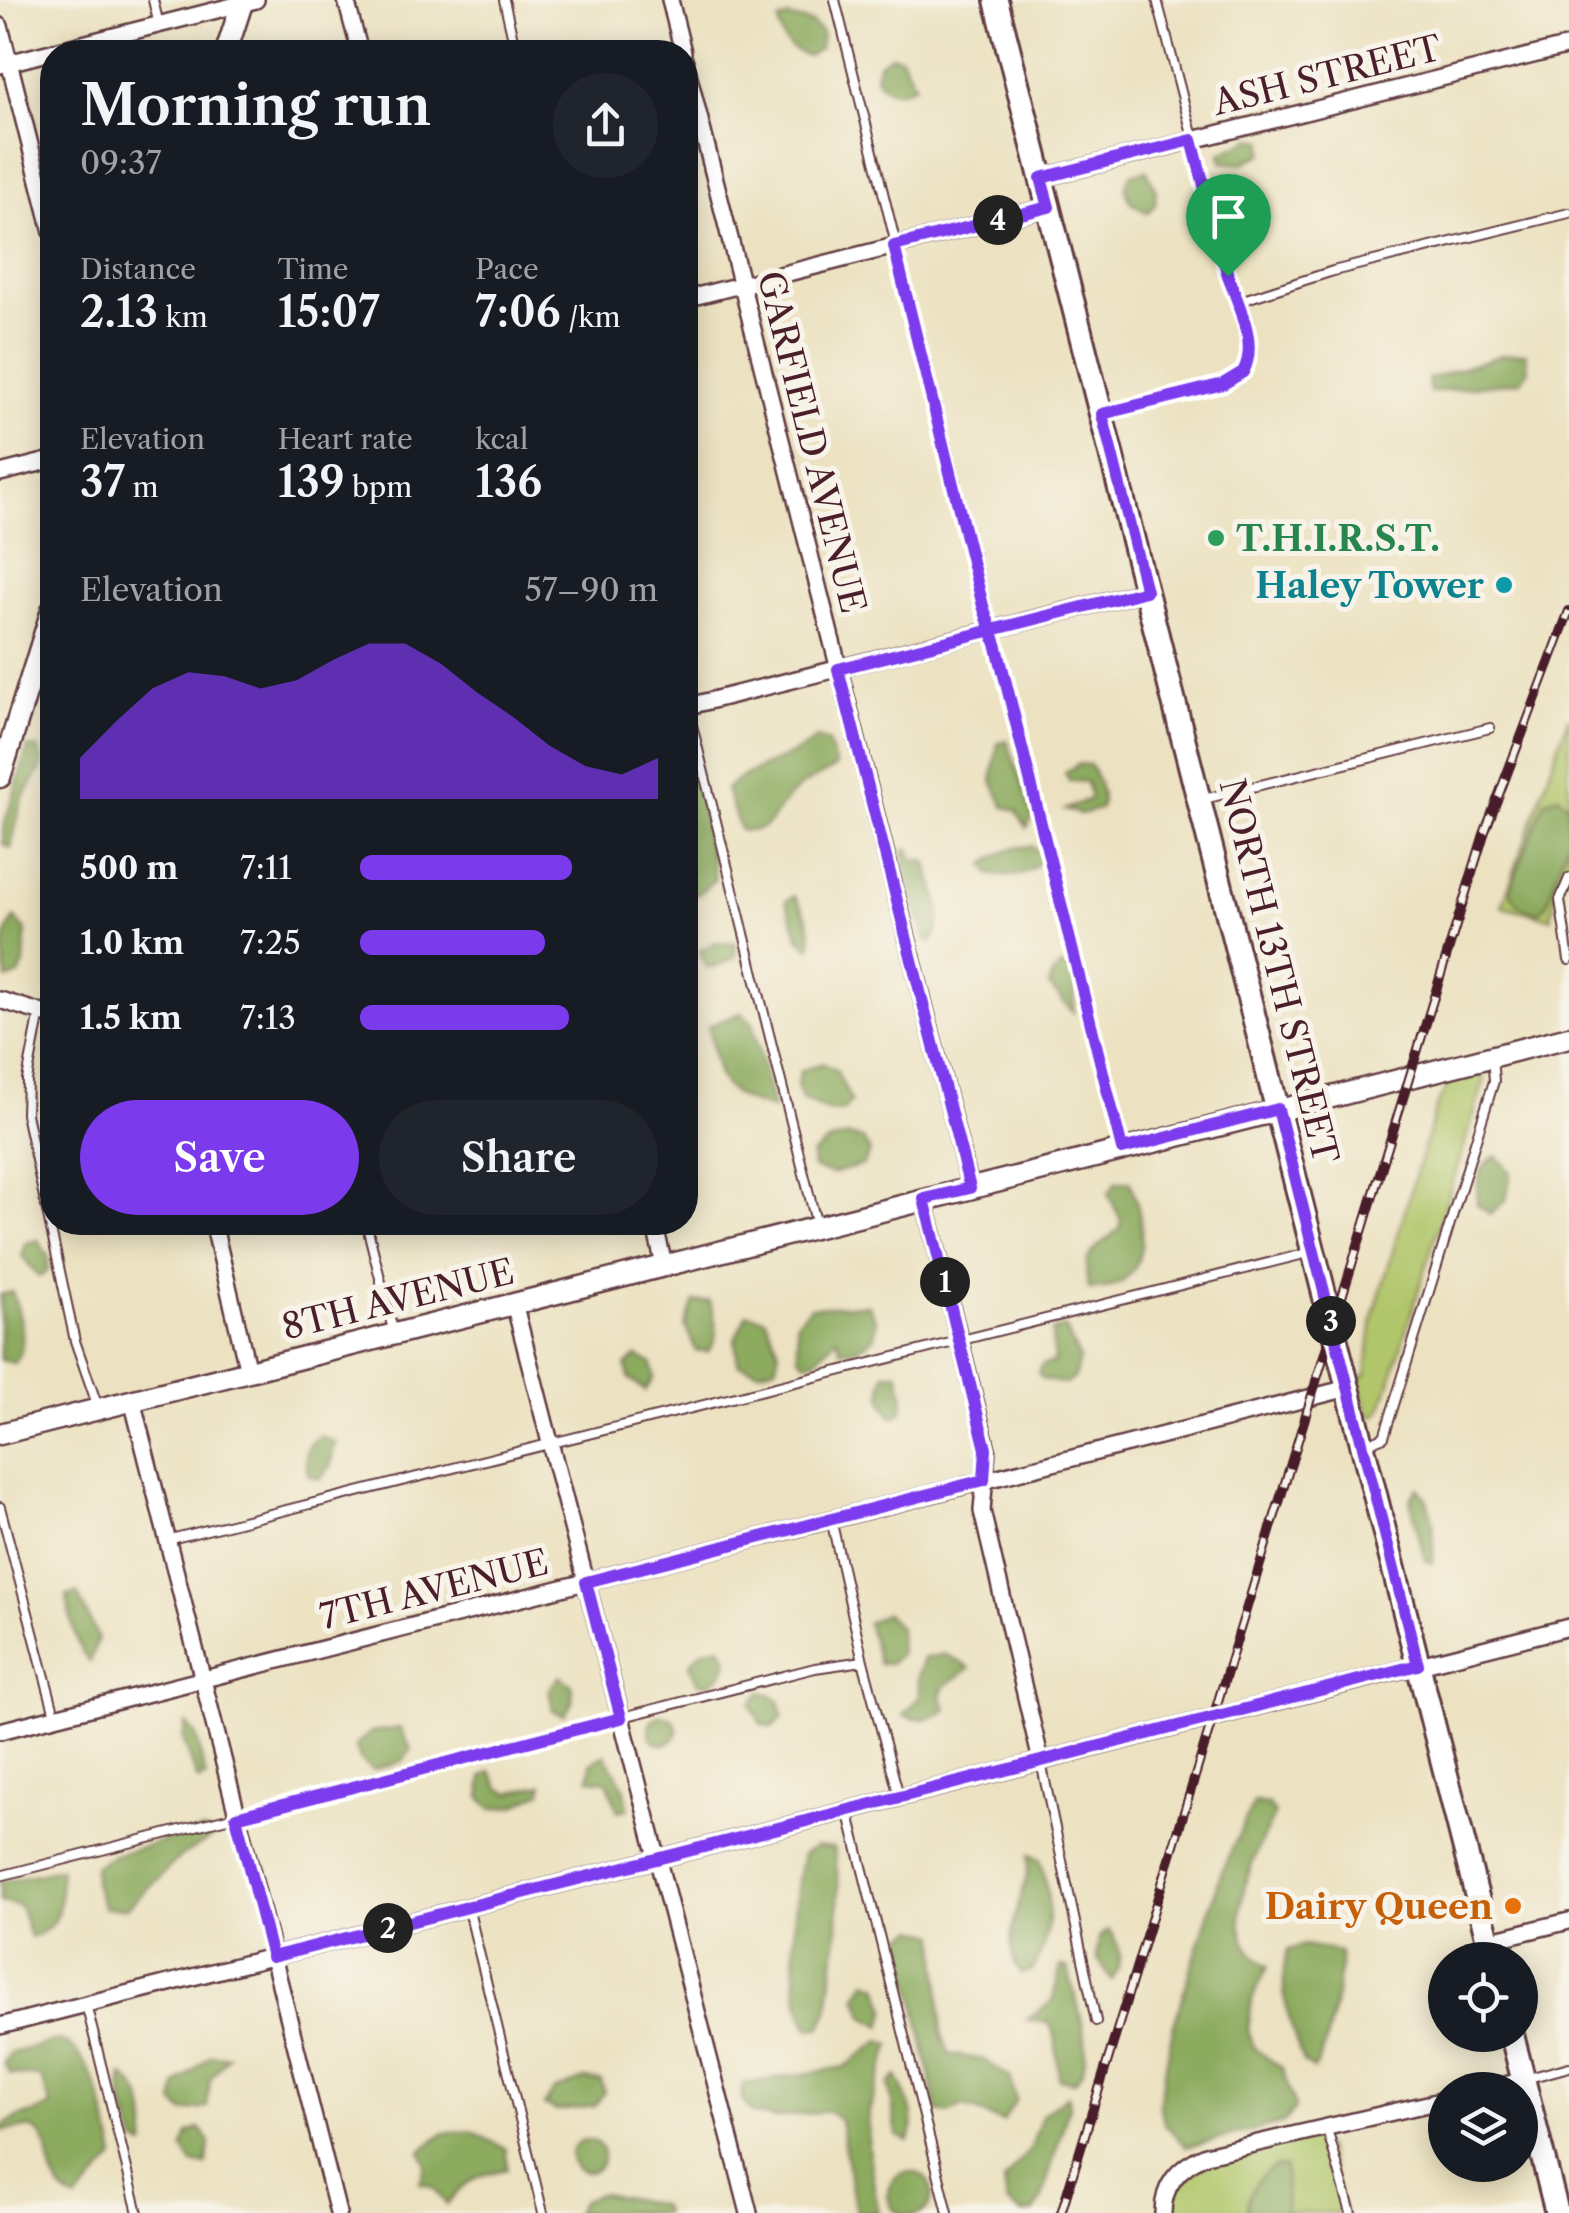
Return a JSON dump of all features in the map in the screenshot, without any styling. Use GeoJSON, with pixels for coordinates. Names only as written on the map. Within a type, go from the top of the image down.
{"type":"FeatureCollection","features":[{"type":"Feature","properties":{"kind":"main road","name":"NORTH 13TH STREET"},"geometry":{"type":"LineString","coordinates":[[996,0],[1489,1942]]}},
{"type":"Feature","properties":{"kind":"main road"},"geometry":{"type":"LineString","coordinates":[[1538,2136],[1557,2213]]}},
{"type":"Feature","properties":{"kind":"street"},"geometry":{"type":"LineString","coordinates":[[346,0],[357,40]]}},
{"type":"Feature","properties":{"kind":"street"},"geometry":{"type":"LineString","coordinates":[[670,0],[680,40]]}},
{"type":"Feature","properties":{"kind":"street"},"geometry":{"type":"LineString","coordinates":[[100,40],[247,1]]}},
{"type":"Feature","properties":{"kind":"street"},"geometry":{"type":"LineString","coordinates":[[231,40],[247,1]]}},
{"type":"Feature","properties":{"kind":"street"},"geometry":{"type":"LineString","coordinates":[[0,26],[5,64],[40,189]]}},
{"type":"Feature","properties":{"kind":"street","name":"ASH STREET"},"geometry":{"type":"LineString","coordinates":[[1041,178],[1569,46]]}},
{"type":"Feature","properties":{"kind":"street"},"geometry":{"type":"LineString","coordinates":[[5,64],[40,55]]}},
{"type":"Feature","properties":{"kind":"street","name":"GARFIELD AVENUE"},"geometry":{"type":"LineString","coordinates":[[698,112],[970,1188]]}},
{"type":"Feature","properties":{"kind":"street"},"geometry":{"type":"LineString","coordinates":[[698,296],[1049,207]]}},
{"type":"Feature","properties":{"kind":"street"},"geometry":{"type":"LineString","coordinates":[[0,473],[40,463]]}},
{"type":"Feature","properties":{"kind":"street"},"geometry":{"type":"LineString","coordinates":[[698,701],[1146,591]]}},
{"type":"Feature","properties":{"kind":"street"},"geometry":{"type":"LineString","coordinates":[[0,777],[40,649]]}},
{"type":"Feature","properties":{"kind":"street"},"geometry":{"type":"LineString","coordinates":[[0,1000],[40,1012]]}},
{"type":"Feature","properties":{"kind":"street","name":"8TH AVENUE"},"geometry":{"type":"LineString","coordinates":[[0,1434],[1569,1037]]}},
{"type":"Feature","properties":{"kind":"street"},"geometry":{"type":"LineString","coordinates":[[924,1199],[986,1449],[982,1511],[1041,1761]]}},
{"type":"Feature","properties":{"kind":"street"},"geometry":{"type":"LineString","coordinates":[[216,1235],[248,1371]]}},
{"type":"Feature","properties":{"kind":"street"},"geometry":{"type":"LineString","coordinates":[[657,1235],[664,1265]]}},
{"type":"Feature","properties":{"kind":"street"},"geometry":{"type":"LineString","coordinates":[[514,1303],[749,2213]]}},
{"type":"Feature","properties":{"kind":"street","name":"7TH AVENUE"},"geometry":{"type":"LineString","coordinates":[[0,1730],[1348,1388]]}},
{"type":"Feature","properties":{"kind":"street"},"geometry":{"type":"LineString","coordinates":[[132,1400],[338,2213]]}},
{"type":"Feature","properties":{"kind":"street"},"geometry":{"type":"LineString","coordinates":[[0,2026],[1569,1627]]}},
{"type":"Feature","properties":{"kind":"street"},"geometry":{"type":"LineString","coordinates":[[1513,1942],[1569,1921]]}},
{"type":"Feature","properties":{"kind":"street"},"geometry":{"type":"LineString","coordinates":[[1163,2213],[1167,2188],[1191,2162],[1428,2104]]}},
{"type":"Feature","properties":{"kind":"lane"},"geometry":{"type":"LineString","coordinates":[[152,0],[159,25]]}},
{"type":"Feature","properties":{"kind":"lane"},"geometry":{"type":"LineString","coordinates":[[504,0],[513,40]]}},
{"type":"Feature","properties":{"kind":"lane"},"geometry":{"type":"LineString","coordinates":[[835,0],[1122,1149]]}},
{"type":"Feature","properties":{"kind":"lane"},"geometry":{"type":"LineString","coordinates":[[1102,414],[1235,380],[1247,365],[1249,351],[1157,0]]}},
{"type":"Feature","properties":{"kind":"lane"},"geometry":{"type":"LineString","coordinates":[[1237,302],[1333,271],[1569,213]]}},
{"type":"Feature","properties":{"kind":"lane"},"geometry":{"type":"LineString","coordinates":[[1200,800],[1490,728]]}},
{"type":"Feature","properties":{"kind":"lane"},"geometry":{"type":"LineString","coordinates":[[698,752],[817,1226]]}},
{"type":"Feature","properties":{"kind":"lane"},"geometry":{"type":"LineString","coordinates":[[1569,878],[1560,900],[1569,960]]}},
{"type":"Feature","properties":{"kind":"lane"},"geometry":{"type":"LineString","coordinates":[[40,1035],[27,1080],[26,1114],[40,1178]]}},
{"type":"Feature","properties":{"kind":"lane"},"geometry":{"type":"LineString","coordinates":[[1363,1445],[1384,1437],[1494,1081],[1492,1056]]}},
{"type":"Feature","properties":{"kind":"lane"},"geometry":{"type":"LineString","coordinates":[[53,1235],[76,1341],[98,1408]]}},
{"type":"Feature","properties":{"kind":"lane"},"geometry":{"type":"LineString","coordinates":[[369,1235],[394,1334]]}},
{"type":"Feature","properties":{"kind":"lane"},"geometry":{"type":"LineString","coordinates":[[167,1540],[1314,1251]]}},
{"type":"Feature","properties":{"kind":"lane"},"geometry":{"type":"LineString","coordinates":[[0,1507],[55,1716]]}},
{"type":"Feature","properties":{"kind":"lane"},"geometry":{"type":"LineString","coordinates":[[831,1519],[863,1661],[900,1797]]}},
{"type":"Feature","properties":{"kind":"lane"},"geometry":{"type":"LineString","coordinates":[[0,1876],[815,1668],[863,1661]]}},
{"type":"Feature","properties":{"kind":"lane"},"geometry":{"type":"LineString","coordinates":[[1041,1761],[1096,2021]]}},
{"type":"Feature","properties":{"kind":"lane"},"geometry":{"type":"LineString","coordinates":[[848,1810],[948,2213]]}},
{"type":"Feature","properties":{"kind":"lane"},"geometry":{"type":"LineString","coordinates":[[468,1908],[543,2213]]}},
{"type":"Feature","properties":{"kind":"lane"},"geometry":{"type":"LineString","coordinates":[[86,2004],[138,2213]]}},
{"type":"Feature","properties":{"kind":"lane"},"geometry":{"type":"LineString","coordinates":[[1538,2076],[1569,2067]]}},
{"type":"Feature","properties":{"kind":"lane"},"geometry":{"type":"LineString","coordinates":[[1328,2129],[1351,2213]]}},
{"type":"Feature","properties":{"kind":"green space"},"geometry":{"type":"Polygon","coordinates":[[[788,17],[812,23],[822,33],[820,48],[808,56],[787,44],[779,21],[788,17]]]}},
{"type":"Feature","properties":{"kind":"green space"},"geometry":{"type":"Polygon","coordinates":[[[891,55],[901,57],[915,85],[892,91],[879,82],[875,76],[878,64],[891,55]]]}},
{"type":"Feature","properties":{"kind":"green space"},"geometry":{"type":"Polygon","coordinates":[[[1252,138],[1264,141],[1263,154],[1241,164],[1222,162],[1220,154],[1252,138]]]}},
{"type":"Feature","properties":{"kind":"green space"},"geometry":{"type":"Polygon","coordinates":[[[1147,170],[1156,191],[1155,205],[1147,213],[1131,203],[1125,188],[1131,174],[1147,170]]]}},
{"type":"Feature","properties":{"kind":"green space"},"geometry":{"type":"Polygon","coordinates":[[[1526,353],[1528,371],[1521,381],[1430,392],[1428,379],[1502,355],[1526,353]]]}},
{"type":"Feature","properties":{"kind":"green space"},"geometry":{"type":"Polygon","coordinates":[[[1569,716],[1569,873],[1556,892],[1551,918],[1502,906],[1569,716]]]}},
{"type":"Feature","properties":{"kind":"green space"},"geometry":{"type":"Polygon","coordinates":[[[817,738],[828,742],[836,766],[798,788],[767,825],[740,830],[726,789],[817,738]]]}},
{"type":"Feature","properties":{"kind":"green space"},"geometry":{"type":"Polygon","coordinates":[[[1007,740],[1033,816],[1027,828],[1016,810],[1004,807],[992,781],[998,743],[1007,740]]]}},
{"type":"Feature","properties":{"kind":"green space"},"geometry":{"type":"Polygon","coordinates":[[[28,747],[39,749],[40,770],[21,802],[11,848],[3,844],[3,829],[28,747]]]}},
{"type":"Feature","properties":{"kind":"green space"},"geometry":{"type":"Polygon","coordinates":[[[1078,764],[1090,765],[1095,775],[1101,793],[1100,809],[1080,814],[1065,810],[1091,798],[1086,782],[1069,781],[1065,773],[1078,764]]]}},
{"type":"Feature","properties":{"kind":"green space"},"geometry":{"type":"Polygon","coordinates":[[[698,784],[715,879],[698,894],[698,784]]]}},
{"type":"Feature","properties":{"kind":"green space"},"geometry":{"type":"Polygon","coordinates":[[[1559,796],[1568,805],[1569,838],[1546,906],[1539,912],[1517,903],[1510,889],[1545,800],[1559,796]]]}},
{"type":"Feature","properties":{"kind":"green space"},"geometry":{"type":"Polygon","coordinates":[[[1032,846],[1043,858],[1031,869],[1013,876],[990,874],[985,864],[991,860],[1013,849],[1032,846]]]}},
{"type":"Feature","properties":{"kind":"green space"},"geometry":{"type":"Polygon","coordinates":[[[908,848],[913,859],[926,861],[935,891],[939,923],[932,941],[926,939],[910,885],[903,852],[908,848]]]}},
{"type":"Feature","properties":{"kind":"green space"},"geometry":{"type":"Polygon","coordinates":[[[794,896],[810,927],[810,948],[799,938],[786,901],[794,896]]]}},
{"type":"Feature","properties":{"kind":"green space"},"geometry":{"type":"Polygon","coordinates":[[[15,918],[26,930],[24,964],[19,975],[7,980],[5,940],[15,918]]]}},
{"type":"Feature","properties":{"kind":"green space"},"geometry":{"type":"Polygon","coordinates":[[[716,942],[736,943],[735,957],[714,968],[707,967],[699,951],[716,942]]]}},
{"type":"Feature","properties":{"kind":"green space"},"geometry":{"type":"Polygon","coordinates":[[[1061,966],[1070,967],[1076,986],[1073,1012],[1049,986],[1052,975],[1061,966]]]}},
{"type":"Feature","properties":{"kind":"green space"},"geometry":{"type":"Polygon","coordinates":[[[741,1013],[752,1022],[773,1109],[729,1090],[718,1072],[708,1026],[741,1013]]]}},
{"type":"Feature","properties":{"kind":"green space"},"geometry":{"type":"Polygon","coordinates":[[[822,1063],[836,1070],[851,1102],[842,1112],[827,1111],[802,1099],[797,1085],[800,1071],[822,1063]]]}},
{"type":"Feature","properties":{"kind":"green space"},"geometry":{"type":"Polygon","coordinates":[[[1481,1074],[1485,1079],[1381,1411],[1373,1417],[1367,1412],[1359,1380],[1366,1374],[1373,1317],[1437,1104],[1451,1081],[1481,1074]]]}},
{"type":"Feature","properties":{"kind":"green space"},"geometry":{"type":"Polygon","coordinates":[[[849,1136],[863,1139],[870,1152],[863,1165],[831,1174],[813,1168],[812,1155],[828,1142],[849,1136]]]}},
{"type":"Feature","properties":{"kind":"green space"},"geometry":{"type":"Polygon","coordinates":[[[1497,1156],[1511,1172],[1506,1200],[1490,1214],[1477,1204],[1478,1182],[1481,1170],[1497,1156]]]}},
{"type":"Feature","properties":{"kind":"green space"},"geometry":{"type":"Polygon","coordinates":[[[1130,1181],[1140,1216],[1140,1252],[1135,1267],[1126,1279],[1089,1289],[1086,1267],[1091,1253],[1119,1229],[1121,1220],[1108,1194],[1116,1182],[1130,1181]]]}},
{"type":"Feature","properties":{"kind":"green space"},"geometry":{"type":"Polygon","coordinates":[[[38,1240],[48,1256],[48,1271],[39,1277],[22,1256],[26,1243],[38,1240]]]}},
{"type":"Feature","properties":{"kind":"green space"},"geometry":{"type":"Polygon","coordinates":[[[12,1292],[22,1337],[15,1363],[0,1360],[0,1295],[12,1292]]]}},
{"type":"Feature","properties":{"kind":"green space"},"geometry":{"type":"Polygon","coordinates":[[[710,1301],[716,1328],[714,1341],[707,1352],[696,1351],[685,1325],[694,1302],[710,1301]]]}},
{"type":"Feature","properties":{"kind":"green space"},"geometry":{"type":"Polygon","coordinates":[[[868,1305],[876,1320],[874,1338],[857,1349],[841,1351],[837,1338],[815,1360],[806,1362],[799,1356],[796,1322],[810,1307],[868,1305]]]}},
{"type":"Feature","properties":{"kind":"green space"},"geometry":{"type":"Polygon","coordinates":[[[747,1314],[765,1318],[779,1350],[776,1366],[759,1371],[738,1364],[735,1339],[747,1314]]]}},
{"type":"Feature","properties":{"kind":"green space"},"geometry":{"type":"Polygon","coordinates":[[[1065,1327],[1079,1358],[1075,1377],[1067,1384],[1042,1379],[1038,1373],[1042,1365],[1054,1362],[1052,1331],[1065,1327]]]}},
{"type":"Feature","properties":{"kind":"green space"},"geometry":{"type":"Polygon","coordinates":[[[637,1356],[651,1363],[654,1377],[645,1391],[629,1378],[626,1366],[637,1356]]]}},
{"type":"Feature","properties":{"kind":"green space"},"geometry":{"type":"Polygon","coordinates":[[[885,1373],[899,1373],[904,1399],[901,1413],[894,1417],[882,1397],[885,1373]]]}},
{"type":"Feature","properties":{"kind":"green space"},"geometry":{"type":"Polygon","coordinates":[[[321,1436],[335,1443],[330,1467],[320,1479],[308,1474],[306,1456],[311,1443],[321,1436]]]}},
{"type":"Feature","properties":{"kind":"green space"},"geometry":{"type":"Polygon","coordinates":[[[1418,1488],[1431,1513],[1433,1563],[1425,1560],[1410,1499],[1418,1488]]]}},
{"type":"Feature","properties":{"kind":"green space"},"geometry":{"type":"Polygon","coordinates":[[[77,1593],[98,1638],[90,1662],[77,1641],[70,1613],[67,1596],[77,1593]]]}},
{"type":"Feature","properties":{"kind":"green space"},"geometry":{"type":"Polygon","coordinates":[[[886,1613],[899,1628],[900,1654],[890,1663],[879,1664],[867,1623],[886,1613]]]}},
{"type":"Feature","properties":{"kind":"green space"},"geometry":{"type":"Polygon","coordinates":[[[721,1646],[728,1661],[721,1675],[708,1684],[697,1682],[690,1664],[701,1651],[721,1646]]]}},
{"type":"Feature","properties":{"kind":"green space"},"geometry":{"type":"Polygon","coordinates":[[[945,1654],[970,1668],[945,1686],[941,1696],[947,1710],[925,1718],[903,1715],[920,1696],[918,1675],[924,1658],[945,1654]]]}},
{"type":"Feature","properties":{"kind":"green space"},"geometry":{"type":"Polygon","coordinates":[[[560,1676],[573,1686],[572,1703],[564,1715],[553,1711],[549,1689],[560,1676]]]}},
{"type":"Feature","properties":{"kind":"green space"},"geometry":{"type":"Polygon","coordinates":[[[762,1691],[779,1700],[783,1717],[772,1727],[761,1724],[751,1704],[762,1691]]]}},
{"type":"Feature","properties":{"kind":"green space"},"geometry":{"type":"Polygon","coordinates":[[[663,1716],[673,1720],[677,1730],[673,1740],[663,1744],[653,1740],[649,1730],[653,1720],[663,1716]]]}},
{"type":"Feature","properties":{"kind":"green space"},"geometry":{"type":"Polygon","coordinates":[[[186,1724],[196,1735],[206,1778],[198,1781],[183,1739],[186,1724]]]}},
{"type":"Feature","properties":{"kind":"green space"},"geometry":{"type":"Polygon","coordinates":[[[400,1728],[411,1749],[403,1761],[372,1770],[361,1761],[355,1746],[371,1732],[400,1728]]]}},
{"type":"Feature","properties":{"kind":"green space"},"geometry":{"type":"Polygon","coordinates":[[[605,1754],[625,1789],[628,1809],[618,1811],[607,1781],[589,1779],[591,1763],[605,1754]]]}},
{"type":"Feature","properties":{"kind":"green space"},"geometry":{"type":"Polygon","coordinates":[[[491,1771],[499,1788],[510,1793],[543,1784],[542,1792],[515,1806],[492,1809],[481,1798],[482,1777],[491,1771]]]}},
{"type":"Feature","properties":{"kind":"green space"},"geometry":{"type":"Polygon","coordinates":[[[1254,1802],[1268,1804],[1275,1814],[1243,1894],[1243,1936],[1252,1953],[1268,1966],[1252,1999],[1248,2031],[1255,2049],[1282,2068],[1295,2108],[1284,2123],[1186,2147],[1164,2123],[1159,2105],[1173,2027],[1222,1870],[1254,1802]]]}},
{"type":"Feature","properties":{"kind":"green space"},"geometry":{"type":"Polygon","coordinates":[[[204,1830],[214,1836],[179,1858],[127,1908],[104,1908],[94,1883],[94,1867],[114,1855],[204,1830]]]}},
{"type":"Feature","properties":{"kind":"green space"},"geometry":{"type":"Polygon","coordinates":[[[816,1846],[834,1848],[839,1887],[838,1929],[828,2012],[820,2028],[809,2028],[797,1992],[794,1943],[803,1854],[816,1846]]]}},
{"type":"Feature","properties":{"kind":"green space"},"geometry":{"type":"Polygon","coordinates":[[[1029,1855],[1040,1859],[1048,1915],[1040,1956],[1033,1970],[1021,1974],[1014,1960],[1012,1930],[1029,1855]]]}},
{"type":"Feature","properties":{"kind":"green space"},"geometry":{"type":"Polygon","coordinates":[[[60,1869],[58,1911],[49,1927],[30,1938],[20,1906],[0,1902],[0,1882],[60,1869]]]}},
{"type":"Feature","properties":{"kind":"green space"},"geometry":{"type":"Polygon","coordinates":[[[916,1929],[937,1935],[942,2035],[949,2054],[984,2060],[1010,2077],[1016,2100],[1003,2122],[963,2106],[948,2114],[937,2110],[902,1937],[916,1929]]]}},
{"type":"Feature","properties":{"kind":"green space"},"geometry":{"type":"Polygon","coordinates":[[[1109,1930],[1120,1955],[1112,1980],[1097,1958],[1099,1937],[1109,1930]]]}},
{"type":"Feature","properties":{"kind":"green space"},"geometry":{"type":"Polygon","coordinates":[[[1305,1945],[1340,1952],[1333,2013],[1314,2070],[1303,2062],[1284,1993],[1288,1950],[1305,1945]]]}},
{"type":"Feature","properties":{"kind":"green space"},"geometry":{"type":"Polygon","coordinates":[[[1061,1966],[1068,1969],[1085,2044],[1085,2058],[1074,2082],[1059,2079],[1055,2036],[1049,2023],[1027,2020],[1052,2002],[1061,1966]]]}},
{"type":"Feature","properties":{"kind":"green space"},"geometry":{"type":"Polygon","coordinates":[[[866,1981],[878,1985],[887,2009],[882,2026],[865,2016],[857,1996],[866,1981]]]}},
{"type":"Feature","properties":{"kind":"green space"},"geometry":{"type":"Polygon","coordinates":[[[61,2040],[73,2049],[92,2075],[115,2158],[76,2201],[56,2182],[40,2134],[28,2128],[0,2130],[9,2122],[51,2106],[41,2077],[10,2074],[4,2063],[10,2053],[61,2040]]]}},
{"type":"Feature","properties":{"kind":"green space"},"geometry":{"type":"Polygon","coordinates":[[[880,2041],[891,2044],[869,2111],[868,2146],[878,2213],[856,2213],[840,2120],[828,2111],[774,2118],[753,2114],[742,2099],[742,2084],[845,2067],[880,2041]]]}},
{"type":"Feature","properties":{"kind":"green space"},"geometry":{"type":"Polygon","coordinates":[[[211,2055],[228,2056],[210,2079],[207,2108],[184,2112],[174,2103],[177,2085],[211,2055]]]}},
{"type":"Feature","properties":{"kind":"green space"},"geometry":{"type":"Polygon","coordinates":[[[123,2075],[137,2089],[144,2107],[145,2146],[137,2143],[127,2118],[123,2075]]]}},
{"type":"Feature","properties":{"kind":"green space"},"geometry":{"type":"Polygon","coordinates":[[[897,2076],[912,2116],[908,2141],[897,2136],[889,2084],[897,2076]]]}},
{"type":"Feature","properties":{"kind":"green space"},"geometry":{"type":"Polygon","coordinates":[[[584,2079],[601,2081],[604,2092],[595,2106],[557,2111],[544,2105],[555,2090],[584,2079]]]}},
{"type":"Feature","properties":{"kind":"green space"},"geometry":{"type":"Polygon","coordinates":[[[1068,2095],[1069,2107],[1041,2201],[1034,2212],[1021,2213],[1007,2203],[1004,2181],[1031,2148],[1042,2115],[1068,2095]]]}},
{"type":"Feature","properties":{"kind":"green space"},"geometry":{"type":"Polygon","coordinates":[[[200,2128],[209,2142],[207,2165],[193,2164],[183,2148],[188,2134],[200,2128]]]}},
{"type":"Feature","properties":{"kind":"green space"},"geometry":{"type":"Polygon","coordinates":[[[471,2131],[506,2149],[507,2169],[472,2180],[447,2205],[432,2186],[420,2183],[426,2165],[421,2151],[443,2133],[471,2131]]]}},
{"type":"Feature","properties":{"kind":"green space"},"geometry":{"type":"Polygon","coordinates":[[[1314,2138],[1326,2149],[1345,2213],[1169,2213],[1176,2192],[1188,2175],[1205,2164],[1248,2149],[1314,2138]]]}},
{"type":"Feature","properties":{"kind":"green space"},"geometry":{"type":"Polygon","coordinates":[[[587,2140],[599,2144],[603,2156],[599,2168],[587,2172],[575,2168],[571,2156],[575,2144],[587,2140]]]}},
{"type":"Feature","properties":{"kind":"green space"},"geometry":{"type":"Polygon","coordinates":[[[1274,2166],[1285,2167],[1287,2213],[1247,2213],[1254,2186],[1274,2166]]]}},
{"type":"Feature","properties":{"kind":"green space"},"geometry":{"type":"Polygon","coordinates":[[[902,2174],[918,2174],[930,2186],[930,2202],[918,2214],[902,2214],[890,2202],[890,2186],[902,2174]]]}},
{"type":"Feature","properties":{"kind":"green space"},"geometry":{"type":"Polygon","coordinates":[[[602,2193],[661,2205],[665,2213],[574,2213],[582,2200],[602,2193]]]}},
{"type":"Feature","properties":{"kind":"railway"},"geometry":{"type":"LineString","coordinates":[[1061,2213],[1484,834],[1569,611]]}},
{"type":"Feature","properties":{"kind":"place","name":"T.H.I.R.S.T."},"geometry":{"type":"Point","coordinates":[1216,538]}},
{"type":"Feature","properties":{"kind":"place","name":"Haley Tower"},"geometry":{"type":"Point","coordinates":[1504,585]}},
{"type":"Feature","properties":{"kind":"place","name":"Dairy Queen"},"geometry":{"type":"Point","coordinates":[1513,1906]}},
{"type":"Feature","properties":{"kind":"route"},"geometry":{"type":"LineString","coordinates":[[1228,276],[1192,140],[1041,178],[1049,207],[894,246],[983,606],[991,630],[997,647],[1043,822],[1122,1149],[1278,1109],[1418,1665],[272,1957],[236,1817],[621,1718],[586,1582],[984,1480],[988,1466],[986,1449],[924,1199],[970,1188],[838,669],[915,649],[991,630],[1069,610],[1146,591],[1102,414],[1223,384],[1243,372],[1249,351],[1246,330],[1228,276]]}}]}
